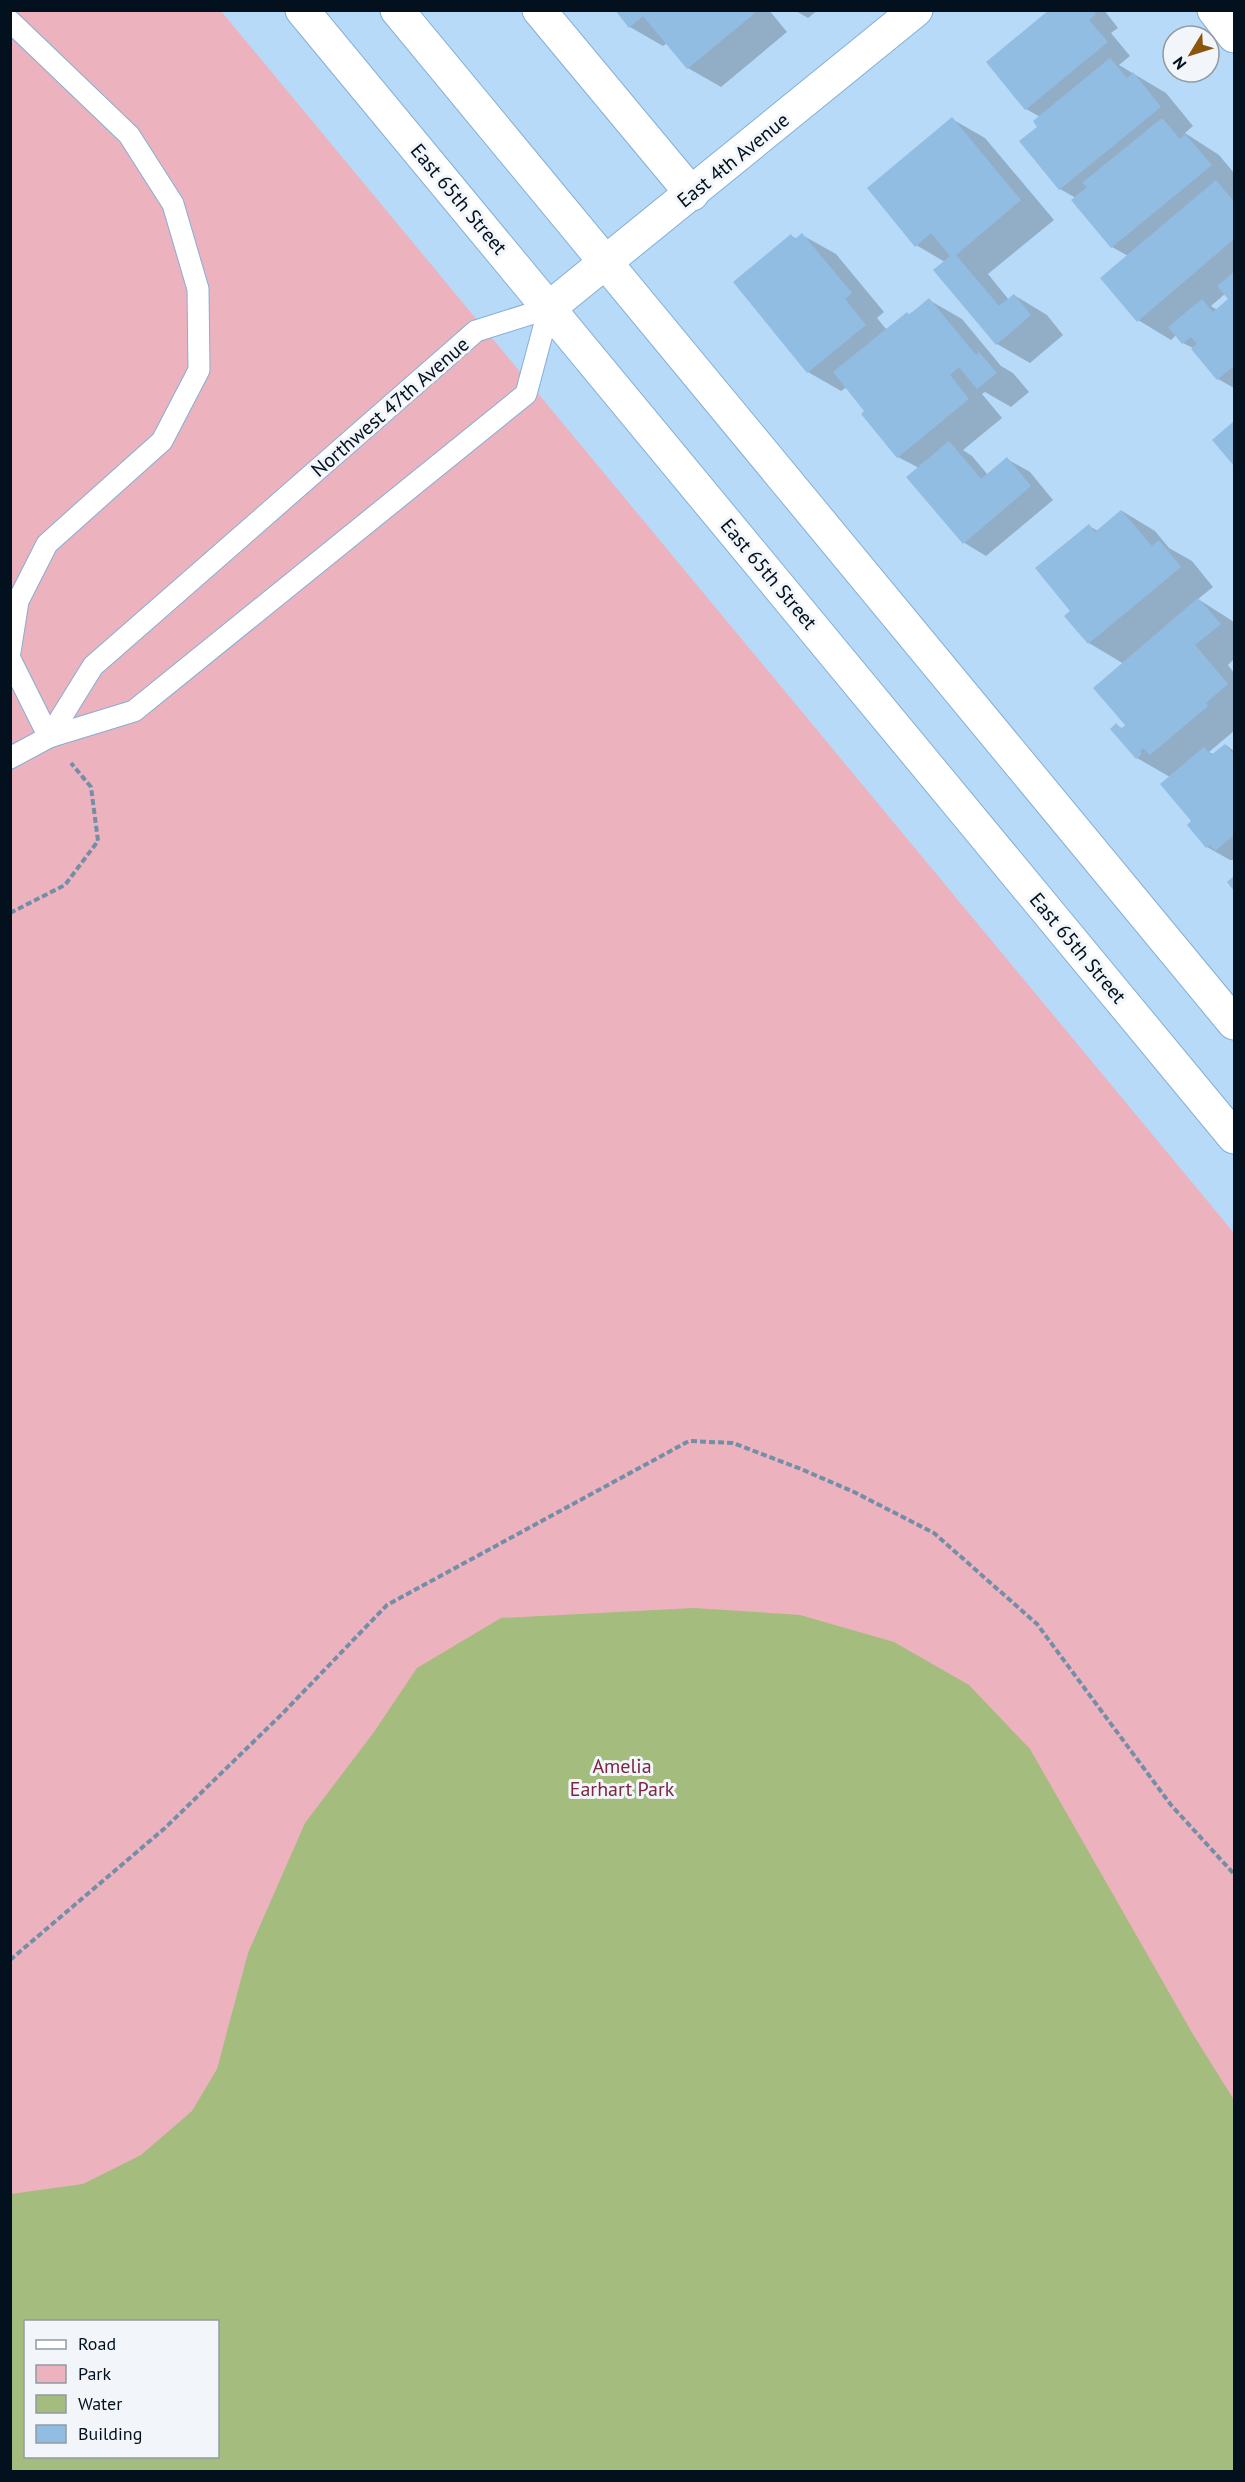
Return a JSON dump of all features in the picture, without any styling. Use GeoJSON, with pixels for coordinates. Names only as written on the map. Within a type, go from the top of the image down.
{"type":"FeatureCollection","features":[{"type":"Feature","properties":{"kind":"main road","name":"East 65th Street"},"geometry":{"type":"LineString","coordinates":[[302,10],[1234,1137]]}},
{"type":"Feature","properties":{"kind":"main road"},"geometry":{"type":"LineString","coordinates":[[397,10],[1234,1023]]}},
{"type":"Feature","properties":{"kind":"main road"},"geometry":{"type":"LineString","coordinates":[[539,10],[692,194]]}},
{"type":"Feature","properties":{"kind":"main road","name":"East 4th Avenue"},"geometry":{"type":"LineString","coordinates":[[549,308],[916,10]]}},
{"type":"Feature","properties":{"kind":"main road"},"geometry":{"type":"LineString","coordinates":[[1214,10],[1234,36]]}},
{"type":"Feature","properties":{"kind":"lane"},"geometry":{"type":"LineString","coordinates":[[10,21],[129,135],[173,204],[198,289],[199,358],[199,370],[162,441],[47,544],[18,601],[10,652]]}},
{"type":"Feature","properties":{"kind":"lane","name":"Northwest 47th Avenue"},"geometry":{"type":"LineString","coordinates":[[49,738],[93,666],[476,331],[549,308]]}},
{"type":"Feature","properties":{"kind":"lane"},"geometry":{"type":"LineString","coordinates":[[10,758],[49,738],[134,711],[526,394],[549,308]]}},
{"type":"Feature","properties":{"kind":"lane"},"geometry":{"type":"LineString","coordinates":[[10,659],[49,738]]}},
{"type":"Feature","properties":{"kind":"path"},"geometry":{"type":"LineString","coordinates":[[10,913],[65,885],[98,841],[91,787],[49,738]]}},
{"type":"Feature","properties":{"kind":"path"},"geometry":{"type":"LineString","coordinates":[[10,1960],[165,1828],[282,1714],[387,1605],[689,1441],[733,1443],[854,1492],[934,1533],[1037,1624],[1171,1805],[1234,1874]]}},
{"type":"Feature","properties":{"kind":"green space","name":"Amelia Earhart Park"},"geometry":{"type":"Polygon","coordinates":[[[11,11],[221,11],[1234,1233],[1234,2471],[11,2472],[11,11]]]}},
{"type":"Feature","properties":{"kind":"water"},"geometry":{"type":"Polygon","coordinates":[[[694,1608],[800,1615],[894,1642],[969,1685],[1030,1749],[1191,2031],[1234,2100],[1234,2471],[11,2471],[11,2194],[83,2184],[141,2155],[192,2111],[217,2069],[248,1953],[305,1823],[374,1732],[417,1668],[501,1618],[694,1608]]]}},
{"type":"Feature","properties":{"kind":"building"},"geometry":{"type":"Polygon","coordinates":[[[615,10],[753,10],[755,13],[687,69],[643,16],[629,28],[615,10]]]}},
{"type":"Feature","properties":{"kind":"building"},"geometry":{"type":"Polygon","coordinates":[[[1049,10],[1093,10],[1096,14],[1089,20],[1108,42],[1025,110],[986,62],[1049,10]]]}},
{"type":"Feature","properties":{"kind":"building"},"geometry":{"type":"Polygon","coordinates":[[[1110,58],[1127,78],[1133,72],[1161,107],[1059,190],[1019,141],[1037,127],[1033,121],[1110,58]]]}},
{"type":"Feature","properties":{"kind":"building"},"geometry":{"type":"Polygon","coordinates":[[[952,117],[1021,200],[956,255],[999,306],[1014,294],[1031,315],[996,345],[933,270],[950,256],[931,233],[915,247],[867,188],[952,117]]]}},
{"type":"Feature","properties":{"kind":"building"},"geometry":{"type":"Polygon","coordinates":[[[1162,118],[1180,139],[1185,134],[1212,165],[1111,248],[1071,200],[1087,187],[1082,183],[1162,118]]]}},
{"type":"Feature","properties":{"kind":"building"},"geometry":{"type":"Polygon","coordinates":[[[1216,180],[1234,202],[1234,239],[1137,322],[1100,278],[1216,180]]]}},
{"type":"Feature","properties":{"kind":"building"},"geometry":{"type":"Polygon","coordinates":[[[802,233],[852,293],[845,299],[866,325],[807,373],[733,282],[791,234],[795,239],[802,233]]]}},
{"type":"Feature","properties":{"kind":"building"},"geometry":{"type":"Polygon","coordinates":[[[1234,272],[1234,366],[1217,380],[1191,349],[1197,344],[1191,337],[1182,344],[1168,327],[1202,299],[1213,312],[1228,299],[1217,286],[1234,272]]]}},
{"type":"Feature","properties":{"kind":"building"},"geometry":{"type":"Polygon","coordinates":[[[929,298],[976,355],[979,352],[997,373],[977,389],[959,367],[950,375],[969,399],[897,458],[861,414],[864,411],[833,372],[907,312],[909,315],[929,298]]]}},
{"type":"Feature","properties":{"kind":"building"},"geometry":{"type":"Polygon","coordinates":[[[1234,421],[1234,466],[1212,440],[1234,421]]]}},
{"type":"Feature","properties":{"kind":"building"},"geometry":{"type":"Polygon","coordinates":[[[949,441],[981,479],[1007,457],[1031,486],[963,544],[906,477],[949,441]]]}},
{"type":"Feature","properties":{"kind":"building"},"geometry":{"type":"Polygon","coordinates":[[[1121,510],[1152,546],[1159,540],[1181,567],[1088,644],[1064,616],[1070,611],[1035,568],[1089,524],[1095,532],[1121,510]]]}},
{"type":"Feature","properties":{"kind":"building"},"geometry":{"type":"Polygon","coordinates":[[[1198,598],[1221,624],[1195,645],[1228,684],[1206,703],[1208,706],[1150,755],[1143,748],[1140,751],[1142,754],[1136,759],[1110,729],[1116,723],[1121,729],[1125,725],[1093,688],[1198,598]]]}},
{"type":"Feature","properties":{"kind":"building"},"geometry":{"type":"Polygon","coordinates":[[[1225,744],[1234,755],[1234,835],[1215,851],[1210,845],[1206,848],[1187,825],[1191,821],[1160,784],[1204,747],[1211,755],[1225,744]]]}},
{"type":"Feature","properties":{"kind":"building"},"geometry":{"type":"Polygon","coordinates":[[[1234,876],[1234,891],[1227,882],[1234,876]]]}}]}
